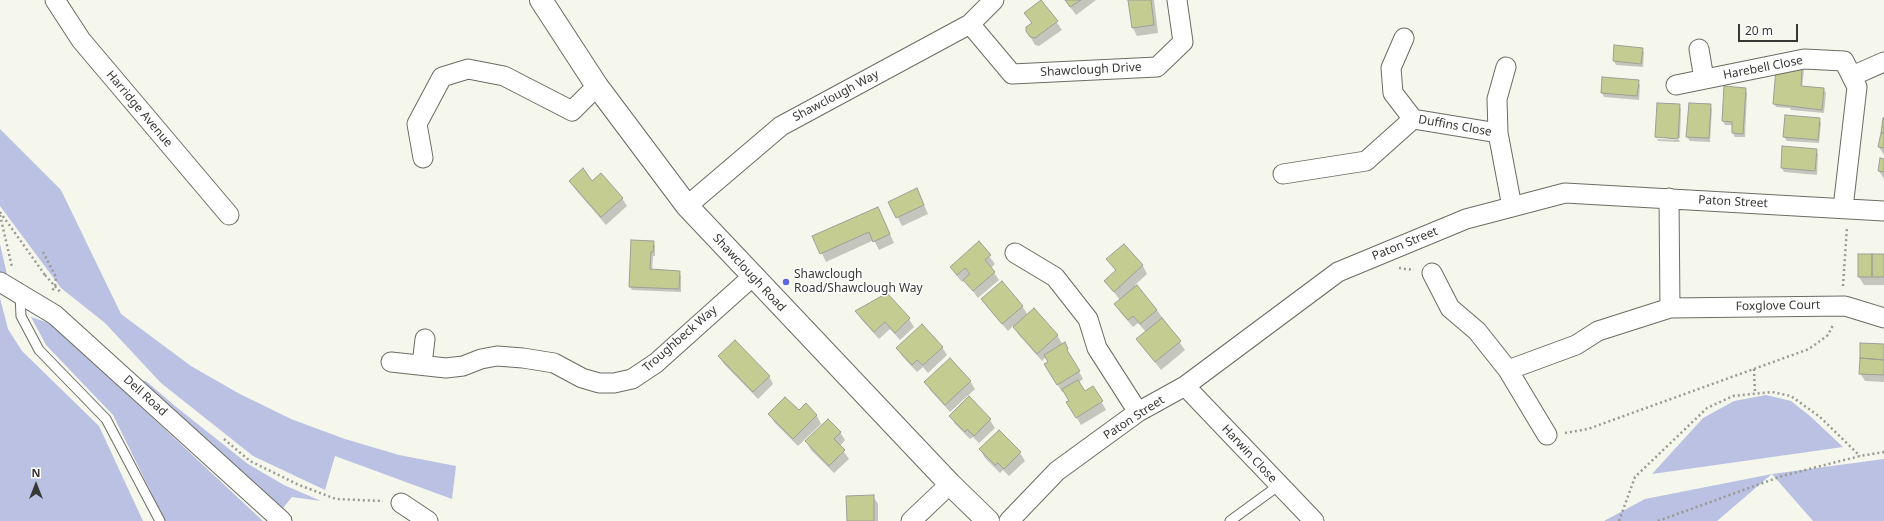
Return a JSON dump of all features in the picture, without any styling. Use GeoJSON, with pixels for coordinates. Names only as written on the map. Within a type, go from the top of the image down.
{"type":"FeatureCollection","features":[{"type":"Feature","properties":{"kind":"main road","name":"Shawclough Road"},"geometry":{"type":"LineString","coordinates":[[541,0],[597,86],[687,206],[752,277],[950,484],[988,521]]}},
{"type":"Feature","properties":{"kind":"street","name":"Harridge Avenue"},"geometry":{"type":"LineString","coordinates":[[55,0],[81,40],[229,215]]}},
{"type":"Feature","properties":{"kind":"street","name":"Shawclough Way"},"geometry":{"type":"LineString","coordinates":[[687,206],[781,126],[970,24],[994,0]]}},
{"type":"Feature","properties":{"kind":"street","name":"Shawclough Drive"},"geometry":{"type":"LineString","coordinates":[[970,24],[1012,74],[1157,67],[1183,42],[1177,0]]}},
{"type":"Feature","properties":{"kind":"street"},"geometry":{"type":"LineString","coordinates":[[1404,38],[1391,68],[1393,93],[1413,119]]}},
{"type":"Feature","properties":{"kind":"street"},"geometry":{"type":"LineString","coordinates":[[1700,49],[1704,79]]}},
{"type":"Feature","properties":{"kind":"street","name":"Harebell Close"},"geometry":{"type":"LineString","coordinates":[[1676,85],[1804,59],[1844,61],[1857,87],[1846,209]]}},
{"type":"Feature","properties":{"kind":"street"},"geometry":{"type":"LineString","coordinates":[[1852,76],[1884,62]]}},
{"type":"Feature","properties":{"kind":"street"},"geometry":{"type":"LineString","coordinates":[[1498,133],[1497,99],[1506,67]]}},
{"type":"Feature","properties":{"kind":"street"},"geometry":{"type":"LineString","coordinates":[[423,158],[417,124],[442,77],[468,69],[504,76],[572,111],[597,86]]}},
{"type":"Feature","properties":{"kind":"street","name":"Duffins Close"},"geometry":{"type":"LineString","coordinates":[[1283,174],[1366,161],[1413,119],[1498,133],[1512,207]]}},
{"type":"Feature","properties":{"kind":"street","name":"Paton Street"},"geometry":{"type":"LineString","coordinates":[[1009,521],[1057,471],[1138,412],[1185,386],[1338,272],[1466,220],[1565,193],[1884,211]]}},
{"type":"Feature","properties":{"kind":"street"},"geometry":{"type":"LineString","coordinates":[[1669,198],[1670,308]]}},
{"type":"Feature","properties":{"kind":"street"},"geometry":{"type":"LineString","coordinates":[[1015,254],[1055,277],[1084,313],[1088,319],[1097,348],[1138,412]]}},
{"type":"Feature","properties":{"kind":"street"},"geometry":{"type":"LineString","coordinates":[[1432,273],[1450,308],[1477,331],[1508,370],[1547,435]]}},
{"type":"Feature","properties":{"kind":"street","name":"Troughbeck Way"},"geometry":{"type":"LineString","coordinates":[[391,362],[446,368],[463,366],[481,359],[503,357],[554,363],[582,378],[599,383],[614,383],[632,379],[656,363],[752,277]]}},
{"type":"Feature","properties":{"kind":"street","name":"Dell Road"},"geometry":{"type":"LineString","coordinates":[[0,282],[55,315],[282,521]]}},
{"type":"Feature","properties":{"kind":"street","name":"Foxglove Court"},"geometry":{"type":"LineString","coordinates":[[1508,370],[1576,345],[1598,331],[1670,308],[1841,306],[1884,318]]}},
{"type":"Feature","properties":{"kind":"street"},"geometry":{"type":"LineString","coordinates":[[422,365],[425,338]]}},
{"type":"Feature","properties":{"kind":"street","name":"Harwin Close"},"geometry":{"type":"LineString","coordinates":[[1185,386],[1278,486],[1314,521]]}},
{"type":"Feature","properties":{"kind":"street"},"geometry":{"type":"LineString","coordinates":[[912,521],[950,484]]}},
{"type":"Feature","properties":{"kind":"street"},"geometry":{"type":"LineString","coordinates":[[401,503],[428,521]]}},
{"type":"Feature","properties":{"kind":"lane"},"geometry":{"type":"LineString","coordinates":[[20,294],[21,316],[39,350],[106,419],[160,521]]}},
{"type":"Feature","properties":{"kind":"lane"},"geometry":{"type":"LineString","coordinates":[[1230,521],[1256,504],[1278,486]]}},
{"type":"Feature","properties":{"kind":"path"},"geometry":{"type":"LineString","coordinates":[[1547,435],[1588,429],[1808,349],[1828,334],[1841,306],[1846,209]]}},
{"type":"Feature","properties":{"kind":"path"},"geometry":{"type":"LineString","coordinates":[[0,213],[45,275],[61,293]]}},
{"type":"Feature","properties":{"kind":"path"},"geometry":{"type":"LineString","coordinates":[[0,213],[20,294]]}},
{"type":"Feature","properties":{"kind":"path"},"geometry":{"type":"LineString","coordinates":[[37,304],[50,294],[55,286],[56,277],[43,252]]}},
{"type":"Feature","properties":{"kind":"path"},"geometry":{"type":"LineString","coordinates":[[1754,369],[1755,393]]}},
{"type":"Feature","properties":{"kind":"path"},"geometry":{"type":"LineString","coordinates":[[1620,521],[1635,477],[1707,408],[1733,396],[1772,392],[1791,396],[1820,417],[1860,456]]}},
{"type":"Feature","properties":{"kind":"path"},"geometry":{"type":"LineString","coordinates":[[1658,521],[1782,476],[1860,456],[1884,452]]}},
{"type":"Feature","properties":{"kind":"path"},"geometry":{"type":"LineString","coordinates":[[250,461],[299,485],[336,499],[376,500],[401,503]]}},
{"type":"Feature","properties":{"kind":"shaded area"},"geometry":{"type":"Polygon","coordinates":[[[0,129],[61,190],[121,314],[191,366],[238,393],[291,419],[345,439],[399,455],[456,466],[452,499],[335,456],[325,490],[253,456],[161,383],[105,323],[61,288],[0,206],[0,129]]]}},
{"type":"Feature","properties":{"kind":"shaded area"},"geometry":{"type":"Polygon","coordinates":[[[0,244],[8,279],[0,275],[0,244]]]}},
{"type":"Feature","properties":{"kind":"shaded area"},"geometry":{"type":"Polygon","coordinates":[[[0,298],[8,329],[22,351],[99,426],[143,521],[0,521],[0,298]]]}},
{"type":"Feature","properties":{"kind":"shaded area"},"geometry":{"type":"Polygon","coordinates":[[[31,317],[52,324],[263,521],[165,521],[113,415],[46,345],[31,317]]]}},
{"type":"Feature","properties":{"kind":"shaded area"},"geometry":{"type":"Polygon","coordinates":[[[140,381],[146,381],[248,464],[284,485],[321,501],[292,497],[283,508],[237,470],[140,381]]]}},
{"type":"Feature","properties":{"kind":"shaded area"},"geometry":{"type":"Polygon","coordinates":[[[1766,395],[1791,401],[1810,416],[1843,447],[1652,474],[1703,418],[1734,401],[1766,395]]]}},
{"type":"Feature","properties":{"kind":"shaded area"},"geometry":{"type":"Polygon","coordinates":[[[1884,459],[1884,521],[1813,521],[1772,474],[1884,459]]]}},
{"type":"Feature","properties":{"kind":"shaded area"},"geometry":{"type":"Polygon","coordinates":[[[1772,474],[1717,521],[1604,521],[1645,499],[1772,474]]]}},
{"type":"Feature","properties":{"kind":"building"},"geometry":{"type":"Polygon","coordinates":[[[1041,0],[1058,21],[1035,38],[1030,37],[1026,31],[1026,27],[1032,23],[1024,13],[1041,0]]]}},
{"type":"Feature","properties":{"kind":"building"},"geometry":{"type":"Polygon","coordinates":[[[1065,0],[1081,0],[1070,7],[1065,0]]]}},
{"type":"Feature","properties":{"kind":"building"},"geometry":{"type":"Polygon","coordinates":[[[1128,0],[1151,0],[1154,25],[1132,28],[1128,0]]]}},
{"type":"Feature","properties":{"kind":"building"},"geometry":{"type":"Polygon","coordinates":[[[1614,45],[1643,48],[1641,64],[1613,61],[1614,45]]]}},
{"type":"Feature","properties":{"kind":"building"},"geometry":{"type":"Polygon","coordinates":[[[1802,66],[1801,86],[1824,88],[1822,110],[1773,104],[1776,69],[1802,66]]]}},
{"type":"Feature","properties":{"kind":"building"},"geometry":{"type":"Polygon","coordinates":[[[1602,77],[1639,80],[1637,96],[1601,93],[1602,77]]]}},
{"type":"Feature","properties":{"kind":"building"},"geometry":{"type":"Polygon","coordinates":[[[1724,86],[1746,88],[1743,134],[1732,133],[1732,122],[1722,121],[1724,86]]]}},
{"type":"Feature","properties":{"kind":"building"},"geometry":{"type":"Polygon","coordinates":[[[1657,103],[1680,104],[1678,139],[1655,137],[1657,103]]]}},
{"type":"Feature","properties":{"kind":"building"},"geometry":{"type":"Polygon","coordinates":[[[1689,103],[1711,104],[1709,138],[1686,137],[1689,103]]]}},
{"type":"Feature","properties":{"kind":"building"},"geometry":{"type":"Polygon","coordinates":[[[1785,115],[1820,118],[1818,140],[1783,137],[1785,115]]]}},
{"type":"Feature","properties":{"kind":"building"},"geometry":{"type":"Polygon","coordinates":[[[1883,118],[1884,133],[1881,133],[1883,118]]]}},
{"type":"Feature","properties":{"kind":"building"},"geometry":{"type":"Polygon","coordinates":[[[1881,133],[1884,133],[1884,148],[1878,147],[1881,133]]]}},
{"type":"Feature","properties":{"kind":"building"},"geometry":{"type":"Polygon","coordinates":[[[1782,146],[1817,149],[1815,171],[1781,168],[1782,146]]]}},
{"type":"Feature","properties":{"kind":"building"},"geometry":{"type":"Polygon","coordinates":[[[1880,158],[1884,159],[1884,172],[1878,171],[1880,158]]]}},
{"type":"Feature","properties":{"kind":"building"},"geometry":{"type":"Polygon","coordinates":[[[583,168],[592,181],[601,173],[623,198],[601,217],[569,181],[583,168]]]}},
{"type":"Feature","properties":{"kind":"building"},"geometry":{"type":"Polygon","coordinates":[[[917,188],[924,205],[896,218],[888,202],[917,188]]]}},
{"type":"Feature","properties":{"kind":"building"},"geometry":{"type":"Polygon","coordinates":[[[878,207],[890,234],[873,242],[869,232],[820,254],[812,236],[878,207]]]}},
{"type":"Feature","properties":{"kind":"building"},"geometry":{"type":"Polygon","coordinates":[[[631,240],[654,241],[653,252],[651,252],[650,269],[680,271],[679,289],[629,287],[631,240]]]}},
{"type":"Feature","properties":{"kind":"building"},"geometry":{"type":"Polygon","coordinates":[[[979,241],[991,255],[985,260],[995,272],[973,291],[963,280],[970,274],[965,268],[957,275],[950,267],[979,241]]]}},
{"type":"Feature","properties":{"kind":"building"},"geometry":{"type":"Polygon","coordinates":[[[1124,244],[1143,265],[1114,292],[1104,281],[1116,270],[1106,259],[1124,244]]]}},
{"type":"Feature","properties":{"kind":"building"},"geometry":{"type":"Polygon","coordinates":[[[1858,254],[1872,254],[1872,277],[1858,277],[1858,254]]]}},
{"type":"Feature","properties":{"kind":"building"},"geometry":{"type":"Polygon","coordinates":[[[1872,254],[1884,254],[1884,277],[1872,277],[1872,254]]]}},
{"type":"Feature","properties":{"kind":"building"},"geometry":{"type":"Polygon","coordinates":[[[1002,281],[1023,306],[1002,324],[981,299],[1002,281]]]}},
{"type":"Feature","properties":{"kind":"building"},"geometry":{"type":"Polygon","coordinates":[[[1137,285],[1157,310],[1140,324],[1133,316],[1128,320],[1114,304],[1137,285]]]}},
{"type":"Feature","properties":{"kind":"building"},"geometry":{"type":"Polygon","coordinates":[[[887,293],[910,318],[895,333],[885,322],[874,332],[855,311],[887,293]]]}},
{"type":"Feature","properties":{"kind":"building"},"geometry":{"type":"Polygon","coordinates":[[[1034,308],[1058,335],[1037,354],[1013,327],[1034,308]]]}},
{"type":"Feature","properties":{"kind":"building"},"geometry":{"type":"Polygon","coordinates":[[[1162,318],[1181,341],[1155,362],[1136,339],[1162,318]]]}},
{"type":"Feature","properties":{"kind":"building"},"geometry":{"type":"Polygon","coordinates":[[[922,324],[943,347],[923,365],[917,360],[912,365],[896,348],[922,324]]]}},
{"type":"Feature","properties":{"kind":"building"},"geometry":{"type":"Polygon","coordinates":[[[735,340],[770,376],[753,392],[718,356],[735,340]]]}},
{"type":"Feature","properties":{"kind":"building"},"geometry":{"type":"Polygon","coordinates":[[[1065,342],[1068,349],[1067,350],[1080,371],[1057,385],[1044,364],[1048,362],[1044,355],[1065,342]]]}},
{"type":"Feature","properties":{"kind":"building"},"geometry":{"type":"Polygon","coordinates":[[[1860,343],[1884,344],[1884,360],[1860,358],[1860,343]]]}},
{"type":"Feature","properties":{"kind":"building"},"geometry":{"type":"Polygon","coordinates":[[[950,358],[971,381],[945,405],[924,382],[950,358]]]}},
{"type":"Feature","properties":{"kind":"building"},"geometry":{"type":"Polygon","coordinates":[[[1860,358],[1884,360],[1884,375],[1859,374],[1860,358]]]}},
{"type":"Feature","properties":{"kind":"building"},"geometry":{"type":"Polygon","coordinates":[[[1078,380],[1085,391],[1093,386],[1103,401],[1076,418],[1066,402],[1069,401],[1062,389],[1078,380]]]}},
{"type":"Feature","properties":{"kind":"building"},"geometry":{"type":"Polygon","coordinates":[[[969,396],[991,419],[974,436],[967,429],[965,432],[949,416],[969,396]]]}},
{"type":"Feature","properties":{"kind":"building"},"geometry":{"type":"Polygon","coordinates":[[[785,397],[799,410],[806,403],[817,415],[793,439],[768,414],[785,397]]]}},
{"type":"Feature","properties":{"kind":"building"},"geometry":{"type":"Polygon","coordinates":[[[828,419],[841,432],[834,439],[845,450],[829,466],[805,441],[828,419]]]}},
{"type":"Feature","properties":{"kind":"building"},"geometry":{"type":"Polygon","coordinates":[[[999,430],[1021,452],[1004,469],[998,463],[995,465],[979,449],[999,430]]]}},
{"type":"Feature","properties":{"kind":"building"},"geometry":{"type":"Polygon","coordinates":[[[874,495],[874,521],[847,521],[846,496],[874,495]]]}},
{"type":"Feature","properties":{"kind":"place","name":"Shawclough Road/Shawclough Way"},"geometry":{"type":"Point","coordinates":[786,282]}}]}
